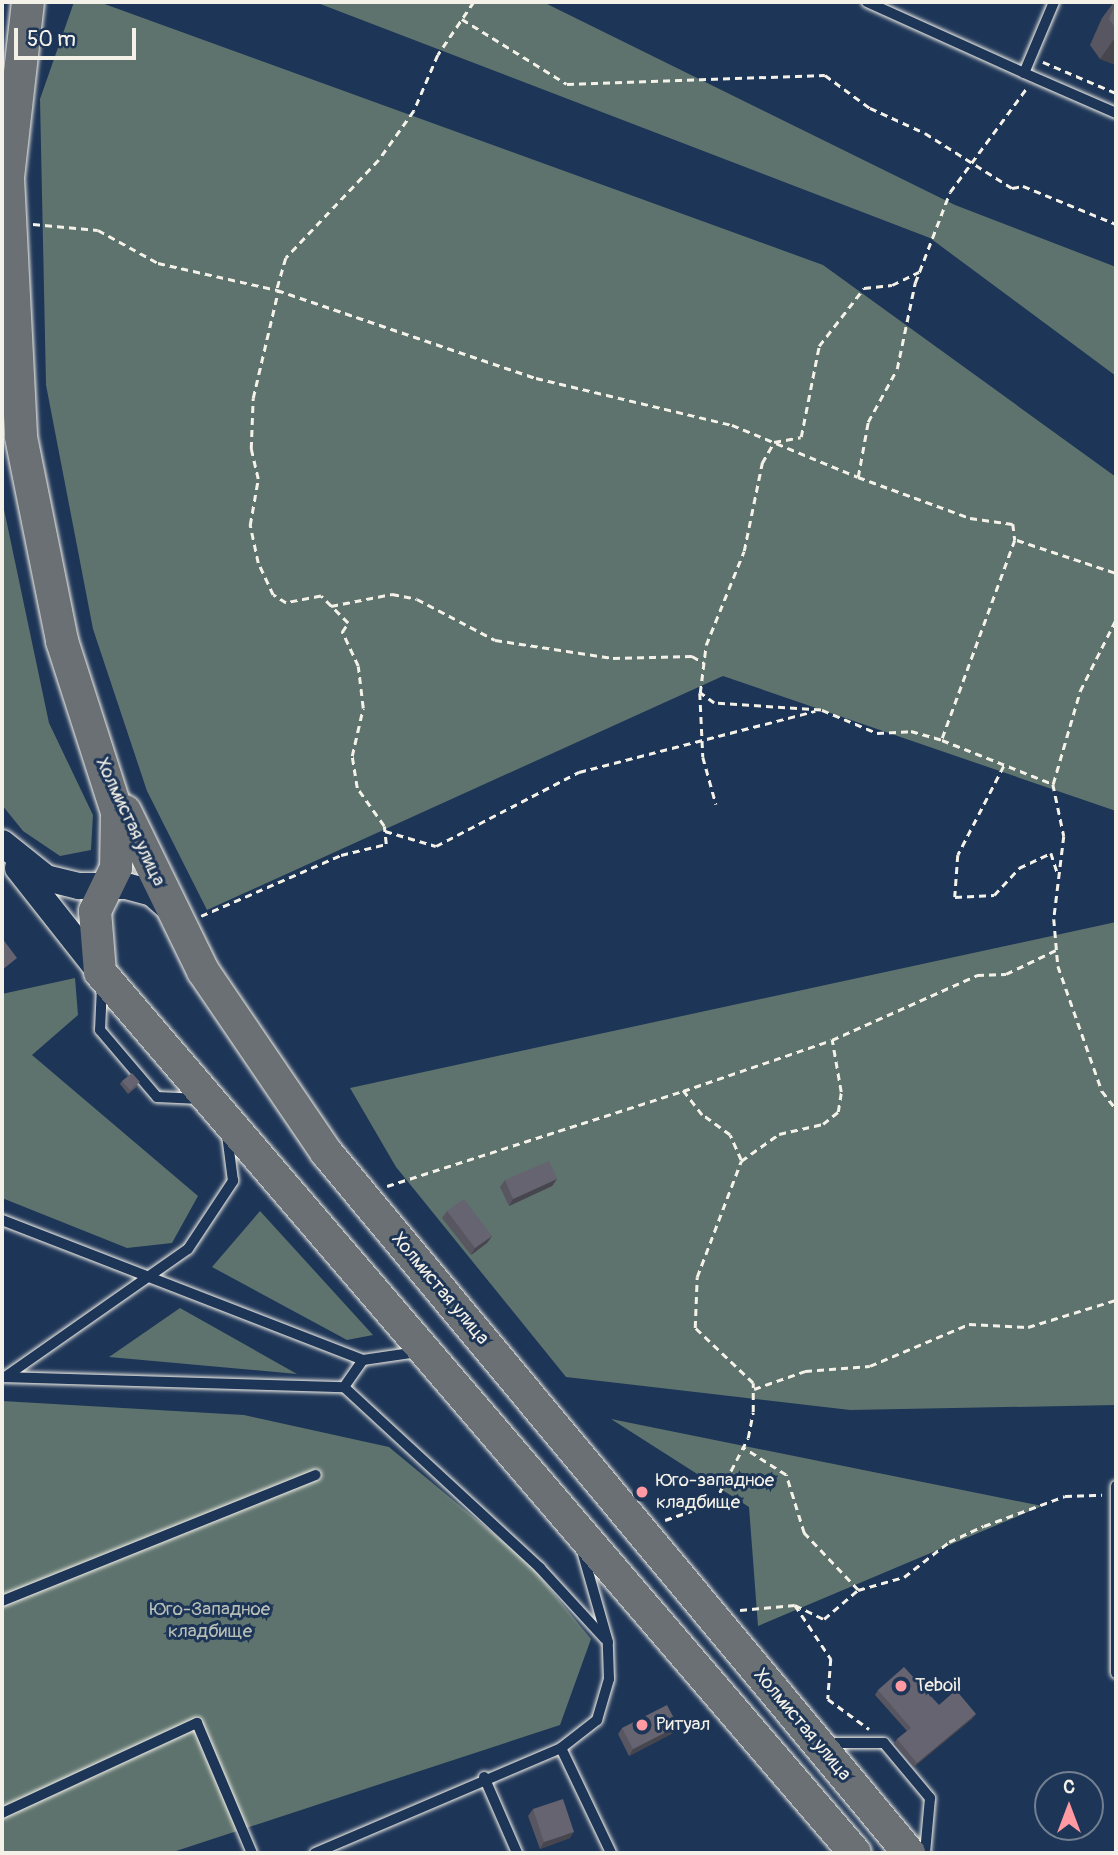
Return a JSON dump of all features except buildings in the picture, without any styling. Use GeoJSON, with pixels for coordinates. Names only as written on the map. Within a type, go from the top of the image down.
{"type":"FeatureCollection","features":[{"type":"Feature","properties":{"kind":"highway"},"geometry":{"type":"LineString","coordinates":[[27,2],[8,178],[27,475],[62,641],[97,750]]}},
{"type":"Feature","properties":{"kind":"highway","name":"Холмистая улица"},"geometry":{"type":"LineString","coordinates":[[97,750],[121,844],[104,886],[93,941],[101,973],[855,1853]]}},
{"type":"Feature","properties":{"kind":"highway","name":"Холмистая улица"},"geometry":{"type":"LineString","coordinates":[[97,750],[174,917],[271,1077],[361,1194],[909,1853]]}},
{"type":"Feature","properties":{"kind":"highway"},"geometry":{"type":"LineString","coordinates":[[597,1552],[635,1524]]}},
{"type":"Feature","properties":{"kind":"main road"},"geometry":{"type":"LineString","coordinates":[[2,845],[46,877],[152,893],[174,917]]}},
{"type":"Feature","properties":{"kind":"main road"},"geometry":{"type":"LineString","coordinates":[[2,845],[101,973]]}},
{"type":"Feature","properties":{"kind":"lane"},"geometry":{"type":"LineString","coordinates":[[867,2],[1116,113]]}},
{"type":"Feature","properties":{"kind":"lane"},"geometry":{"type":"LineString","coordinates":[[1024,73],[1054,2]]}},
{"type":"Feature","properties":{"kind":"lane"},"geometry":{"type":"LineString","coordinates":[[4,1377],[147,1273],[188,1249],[233,1181],[217,1109]]}},
{"type":"Feature","properties":{"kind":"lane"},"geometry":{"type":"LineString","coordinates":[[2,1220],[147,1273],[363,1360],[425,1351]]}},
{"type":"Feature","properties":{"kind":"lane"},"geometry":{"type":"LineString","coordinates":[[344,1387],[363,1360]]}},
{"type":"Feature","properties":{"kind":"lane"},"geometry":{"type":"LineString","coordinates":[[4,1377],[344,1387],[540,1568],[608,1642]]}},
{"type":"Feature","properties":{"kind":"lane"},"geometry":{"type":"LineString","coordinates":[[2,1601],[316,1475]]}},
{"type":"Feature","properties":{"kind":"lane"},"geometry":{"type":"LineString","coordinates":[[1114,1487],[1116,1673]]}},
{"type":"Feature","properties":{"kind":"lane"},"geometry":{"type":"LineString","coordinates":[[315,1853],[484,1777],[561,1748],[597,1720],[609,1679],[608,1642],[575,1526]]}},
{"type":"Feature","properties":{"kind":"lane"},"geometry":{"type":"LineString","coordinates":[[2,1813],[197,1723],[252,1853]]}},
{"type":"Feature","properties":{"kind":"lane"},"geometry":{"type":"LineString","coordinates":[[817,1743],[884,1743],[930,1798],[925,1853]]}},
{"type":"Feature","properties":{"kind":"lane"},"geometry":{"type":"LineString","coordinates":[[561,1748],[611,1853]]}},
{"type":"Feature","properties":{"kind":"lane"},"geometry":{"type":"LineString","coordinates":[[484,1777],[517,1853]]}},
{"type":"Feature","properties":{"kind":"path"},"geometry":{"type":"LineString","coordinates":[[174,917],[341,855],[386,844],[385,831],[357,788],[352,757],[363,708],[358,666],[342,632],[348,623],[321,596],[286,603],[273,595],[258,563],[250,524],[258,480],[251,449],[253,398],[286,258],[379,160],[414,111],[438,55],[474,2]]}},
{"type":"Feature","properties":{"kind":"path"},"geometry":{"type":"LineString","coordinates":[[462,19],[566,85],[825,75],[870,108],[971,162],[1012,188],[1023,186],[1116,224]]}},
{"type":"Feature","properties":{"kind":"path"},"geometry":{"type":"LineString","coordinates":[[1031,57],[1116,93]]}},
{"type":"Feature","properties":{"kind":"path"},"geometry":{"type":"LineString","coordinates":[[858,477],[868,422],[897,369],[919,272],[950,192],[1036,78]]}},
{"type":"Feature","properties":{"kind":"path"},"geometry":{"type":"LineString","coordinates":[[10,224],[76,224],[158,263],[277,291],[536,378],[732,425],[858,477],[970,518],[1013,524],[1015,540],[942,740]]}},
{"type":"Feature","properties":{"kind":"path"},"geometry":{"type":"LineString","coordinates":[[774,442],[801,438],[819,346],[848,305],[864,288],[892,285],[919,272]]}},
{"type":"Feature","properties":{"kind":"path"},"geometry":{"type":"LineString","coordinates":[[716,804],[696,708],[704,663],[744,551],[762,463],[774,442]]}},
{"type":"Feature","properties":{"kind":"path"},"geometry":{"type":"LineString","coordinates":[[1015,540],[1116,573]]}},
{"type":"Feature","properties":{"kind":"path"},"geometry":{"type":"LineString","coordinates":[[331,606],[392,594],[417,599],[495,640],[613,658],[692,656],[704,663]]}},
{"type":"Feature","properties":{"kind":"path"},"geometry":{"type":"LineString","coordinates":[[1116,619],[1080,691],[1053,784],[1064,836],[1058,881],[1056,950],[1102,1091],[1116,1109]]}},
{"type":"Feature","properties":{"kind":"path"},"geometry":{"type":"LineString","coordinates":[[700,693],[714,703],[821,709],[877,733],[911,732],[942,740],[1053,784]]}},
{"type":"Feature","properties":{"kind":"path"},"geometry":{"type":"LineString","coordinates":[[385,831],[436,846],[579,772],[821,709]]}},
{"type":"Feature","properties":{"kind":"path"},"geometry":{"type":"LineString","coordinates":[[1005,765],[958,855],[954,894],[994,895],[1019,868],[1051,853],[1058,881]]}},
{"type":"Feature","properties":{"kind":"path"},"geometry":{"type":"LineString","coordinates":[[361,1194],[683,1091],[832,1040],[977,975],[1006,974],[1056,950]]}},
{"type":"Feature","properties":{"kind":"path"},"geometry":{"type":"LineString","coordinates":[[753,1389],[695,1328],[697,1277],[741,1160],[779,1134],[823,1124],[838,1112],[841,1092],[832,1040]]}},
{"type":"Feature","properties":{"kind":"path"},"geometry":{"type":"LineString","coordinates":[[683,1091],[702,1115],[730,1135],[741,1160]]}},
{"type":"Feature","properties":{"kind":"path"},"geometry":{"type":"LineString","coordinates":[[753,1389],[805,1371],[870,1366],[969,1324],[1028,1327],[1116,1300]]}},
{"type":"Feature","properties":{"kind":"path"},"geometry":{"type":"LineString","coordinates":[[635,1524],[714,1503],[742,1447],[753,1389]]}},
{"type":"Feature","properties":{"kind":"path"},"geometry":{"type":"LineString","coordinates":[[742,1447],[786,1475],[804,1533],[858,1590]]}},
{"type":"Feature","properties":{"kind":"path"},"geometry":{"type":"LineString","coordinates":[[718,1624],[745,1607],[795,1605],[824,1619],[858,1590],[904,1577],[949,1542],[984,1526],[1065,1496],[1096,1500],[1114,1487]]}},
{"type":"Feature","properties":{"kind":"path"},"geometry":{"type":"LineString","coordinates":[[795,1605],[831,1659],[828,1699],[884,1743]]}},
{"type":"Feature","properties":{"kind":"green space"},"geometry":{"type":"Polygon","coordinates":[[[74,2],[99,2],[823,265],[1116,477],[1116,811],[723,676],[207,910],[147,791],[93,629],[46,385],[40,99],[74,2]]]}},
{"type":"Feature","properties":{"kind":"green space"},"geometry":{"type":"Polygon","coordinates":[[[315,2],[543,2],[955,205],[1116,267],[1116,376],[930,238],[315,2]]]}},
{"type":"Feature","properties":{"kind":"green space"},"geometry":{"type":"Polygon","coordinates":[[[2,500],[49,723],[93,815],[91,850],[60,856],[23,831],[2,805],[2,500]]]}},
{"type":"Feature","properties":{"kind":"green space"},"geometry":{"type":"Polygon","coordinates":[[[1116,922],[1116,1405],[850,1410],[566,1377],[396,1167],[350,1088],[1116,922]]]}},
{"type":"Feature","properties":{"kind":"green space"},"geometry":{"type":"Polygon","coordinates":[[[75,978],[78,1015],[32,1055],[198,1196],[172,1243],[127,1248],[2,1198],[2,994],[75,978]]]}},
{"type":"Feature","properties":{"kind":"green space"},"geometry":{"type":"Polygon","coordinates":[[[260,1211],[373,1335],[347,1340],[212,1267],[260,1211]]]}},
{"type":"Feature","properties":{"kind":"green space"},"geometry":{"type":"Polygon","coordinates":[[[180,1308],[297,1374],[109,1357],[180,1308]]]}},
{"type":"Feature","properties":{"kind":"green space","name":"Юго-Западное кладбище"},"geometry":{"type":"Polygon","coordinates":[[[2,1401],[244,1415],[389,1447],[529,1563],[591,1639],[560,1725],[170,1853],[2,1853],[2,1401]]]}},
{"type":"Feature","properties":{"kind":"green space"},"geometry":{"type":"Polygon","coordinates":[[[611,1419],[1042,1506],[758,1626],[749,1507],[611,1419]]]}},
{"type":"Feature","properties":{"kind":"place","name":"Юго-западное кладбище"},"geometry":{"type":"Point","coordinates":[642,1492]}},
{"type":"Feature","properties":{"kind":"place","name":"Teboil"},"geometry":{"type":"Point","coordinates":[901,1686]}},
{"type":"Feature","properties":{"kind":"place","name":"Ритуал"},"geometry":{"type":"Point","coordinates":[642,1725]}}]}
